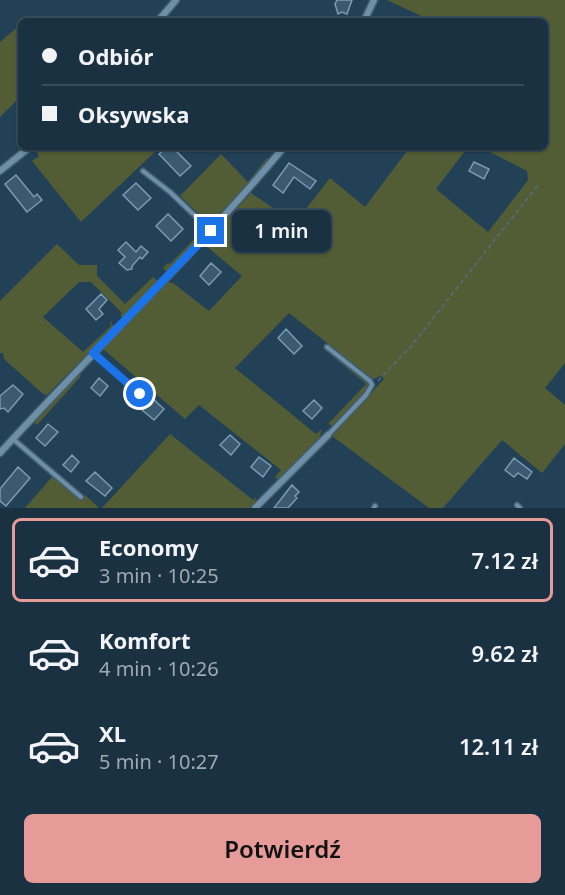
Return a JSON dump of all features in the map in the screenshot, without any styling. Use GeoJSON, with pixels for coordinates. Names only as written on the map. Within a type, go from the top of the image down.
{"type":"FeatureCollection","features":[{"type":"Feature","properties":{"kind":"street"},"geometry":{"type":"LineString","coordinates":[[161,18],[176,0]]}},
{"type":"Feature","properties":{"kind":"street"},"geometry":{"type":"LineString","coordinates":[[365,18],[374,0]]}},
{"type":"Feature","properties":{"kind":"street"},"geometry":{"type":"LineString","coordinates":[[0,171],[26,150]]}},
{"type":"Feature","properties":{"kind":"street"},"geometry":{"type":"LineString","coordinates":[[0,453],[211,231],[281,150]]}},
{"type":"Feature","properties":{"kind":"street"},"geometry":{"type":"LineString","coordinates":[[255,508],[328,435]]}},
{"type":"Feature","properties":{"kind":"lane"},"geometry":{"type":"LineString","coordinates":[[143,171],[170,192],[211,231]]}},
{"type":"Feature","properties":{"kind":"lane"},"geometry":{"type":"LineString","coordinates":[[327,347],[372,385],[366,395],[328,435]]}},
{"type":"Feature","properties":{"kind":"lane"},"geometry":{"type":"LineString","coordinates":[[93,353],[140,394]]}},
{"type":"Feature","properties":{"kind":"lane"},"geometry":{"type":"LineString","coordinates":[[13,439],[81,497]]}},
{"type":"Feature","properties":{"kind":"path"},"geometry":{"type":"LineString","coordinates":[[372,385],[381,379],[413,344],[538,185]]}},
{"type":"Feature","properties":{"kind":"green space"},"geometry":{"type":"Polygon","coordinates":[[[387,0],[565,0],[565,363],[545,388],[565,405],[565,444],[542,473],[502,440],[443,508],[429,508],[332,436],[384,379],[381,376],[373,379],[289,313],[235,368],[316,434],[322,429],[319,439],[280,481],[275,477],[281,470],[199,405],[185,419],[102,348],[168,282],[173,283],[209,311],[242,276],[205,245],[206,241],[251,193],[295,223],[330,178],[365,207],[408,150],[466,150],[436,189],[488,232],[528,180],[527,171],[490,152],[491,150],[548,150],[548,18],[426,18],[387,0]]]}},
{"type":"Feature","properties":{"kind":"green space"},"geometry":{"type":"Polygon","coordinates":[[[18,27],[18,99],[0,117],[0,42],[18,27]]]}},
{"type":"Feature","properties":{"kind":"green space"},"geometry":{"type":"Polygon","coordinates":[[[36,150],[157,150],[81,222],[32,161],[39,156],[36,150]]]}},
{"type":"Feature","properties":{"kind":"green space"},"geometry":{"type":"Polygon","coordinates":[[[221,154],[248,182],[267,158],[268,160],[212,226],[180,196],[221,154]]]}},
{"type":"Feature","properties":{"kind":"green space"},"geometry":{"type":"Polygon","coordinates":[[[197,224],[204,229],[202,236],[168,273],[163,268],[168,263],[170,264],[203,230],[197,224]]]}},
{"type":"Feature","properties":{"kind":"green space"},"geometry":{"type":"Polygon","coordinates":[[[57,244],[79,265],[97,265],[97,276],[125,304],[153,277],[159,282],[123,318],[120,316],[122,313],[91,282],[79,282],[43,317],[83,352],[111,326],[110,320],[114,327],[47,395],[43,394],[4,359],[3,353],[0,353],[0,301],[57,244]]]}},
{"type":"Feature","properties":{"kind":"green space"},"geometry":{"type":"Polygon","coordinates":[[[324,349],[368,384],[364,394],[333,426],[328,424],[366,384],[324,349]]]}},
{"type":"Feature","properties":{"kind":"green space"},"geometry":{"type":"Polygon","coordinates":[[[77,373],[81,376],[37,425],[32,421],[77,373]]]}},
{"type":"Feature","properties":{"kind":"green space"},"geometry":{"type":"Polygon","coordinates":[[[170,434],[253,500],[256,497],[251,508],[102,508],[170,434]]]}},
{"type":"Feature","properties":{"kind":"green space"},"geometry":{"type":"Polygon","coordinates":[[[15,445],[80,500],[85,495],[99,508],[25,508],[52,477],[15,445]]]}},
{"type":"Feature","properties":{"kind":"building"},"geometry":{"type":"Polygon","coordinates":[[[337,0],[352,0],[347,14],[342,12],[338,14],[335,4],[337,0]]]}},
{"type":"Feature","properties":{"kind":"building"},"geometry":{"type":"Polygon","coordinates":[[[164,150],[175,150],[191,166],[180,176],[159,154],[164,150]]]}},
{"type":"Feature","properties":{"kind":"building"},"geometry":{"type":"Polygon","coordinates":[[[474,162],[489,169],[484,179],[469,171],[474,162]]]}},
{"type":"Feature","properties":{"kind":"building"},"geometry":{"type":"Polygon","coordinates":[[[289,163],[316,181],[310,189],[294,177],[283,193],[273,185],[289,163]]]}},
{"type":"Feature","properties":{"kind":"building"},"geometry":{"type":"Polygon","coordinates":[[[16,175],[34,197],[37,194],[42,200],[27,212],[5,184],[16,175]]]}},
{"type":"Feature","properties":{"kind":"building"},"geometry":{"type":"Polygon","coordinates":[[[136,183],[151,198],[138,210],[123,195],[136,183]]]}},
{"type":"Feature","properties":{"kind":"building"},"geometry":{"type":"Polygon","coordinates":[[[168,214],[183,229],[171,241],[156,226],[168,214]]]}},
{"type":"Feature","properties":{"kind":"building"},"geometry":{"type":"Polygon","coordinates":[[[126,242],[136,252],[141,246],[148,252],[142,259],[140,257],[132,269],[127,270],[119,263],[125,257],[118,250],[126,242]]]}},
{"type":"Feature","properties":{"kind":"building"},"geometry":{"type":"Polygon","coordinates":[[[211,263],[221,272],[209,285],[200,276],[211,263]]]}},
{"type":"Feature","properties":{"kind":"building"},"geometry":{"type":"Polygon","coordinates":[[[101,294],[107,300],[99,309],[103,314],[96,320],[86,309],[101,294]]]}},
{"type":"Feature","properties":{"kind":"building"},"geometry":{"type":"Polygon","coordinates":[[[286,329],[302,346],[294,354],[278,338],[286,329]]]}},
{"type":"Feature","properties":{"kind":"building"},"geometry":{"type":"Polygon","coordinates":[[[99,378],[108,386],[100,396],[91,388],[99,378]]]}},
{"type":"Feature","properties":{"kind":"building"},"geometry":{"type":"Polygon","coordinates":[[[13,385],[23,394],[8,412],[4,408],[0,409],[0,396],[13,385]]]}},
{"type":"Feature","properties":{"kind":"building"},"geometry":{"type":"Polygon","coordinates":[[[152,398],[164,409],[154,420],[142,410],[152,398]]]}},
{"type":"Feature","properties":{"kind":"building"},"geometry":{"type":"Polygon","coordinates":[[[314,400],[322,408],[312,419],[303,411],[314,400]]]}},
{"type":"Feature","properties":{"kind":"building"},"geometry":{"type":"Polygon","coordinates":[[[48,424],[58,432],[45,446],[36,438],[48,424]]]}},
{"type":"Feature","properties":{"kind":"building"},"geometry":{"type":"Polygon","coordinates":[[[230,435],[240,444],[231,455],[220,445],[230,435]]]}},
{"type":"Feature","properties":{"kind":"building"},"geometry":{"type":"Polygon","coordinates":[[[72,455],[79,462],[71,472],[63,465],[72,455]]]}},
{"type":"Feature","properties":{"kind":"building"},"geometry":{"type":"Polygon","coordinates":[[[259,457],[271,466],[263,477],[251,467],[259,457]]]}},
{"type":"Feature","properties":{"kind":"building"},"geometry":{"type":"Polygon","coordinates":[[[514,458],[532,472],[527,479],[518,473],[514,477],[505,470],[514,458]]]}},
{"type":"Feature","properties":{"kind":"building"},"geometry":{"type":"Polygon","coordinates":[[[18,467],[30,478],[6,506],[0,501],[0,489],[18,467]]]}},
{"type":"Feature","properties":{"kind":"building"},"geometry":{"type":"Polygon","coordinates":[[[95,472],[112,488],[105,496],[86,481],[95,472]]]}},
{"type":"Feature","properties":{"kind":"building"},"geometry":{"type":"Polygon","coordinates":[[[292,485],[299,492],[295,496],[297,498],[288,508],[274,508],[292,485]]]}},
{"type":"Feature","properties":{"kind":"route"},"geometry":{"type":"LineString","coordinates":[[140,394],[93,353],[211,231]]}}]}
